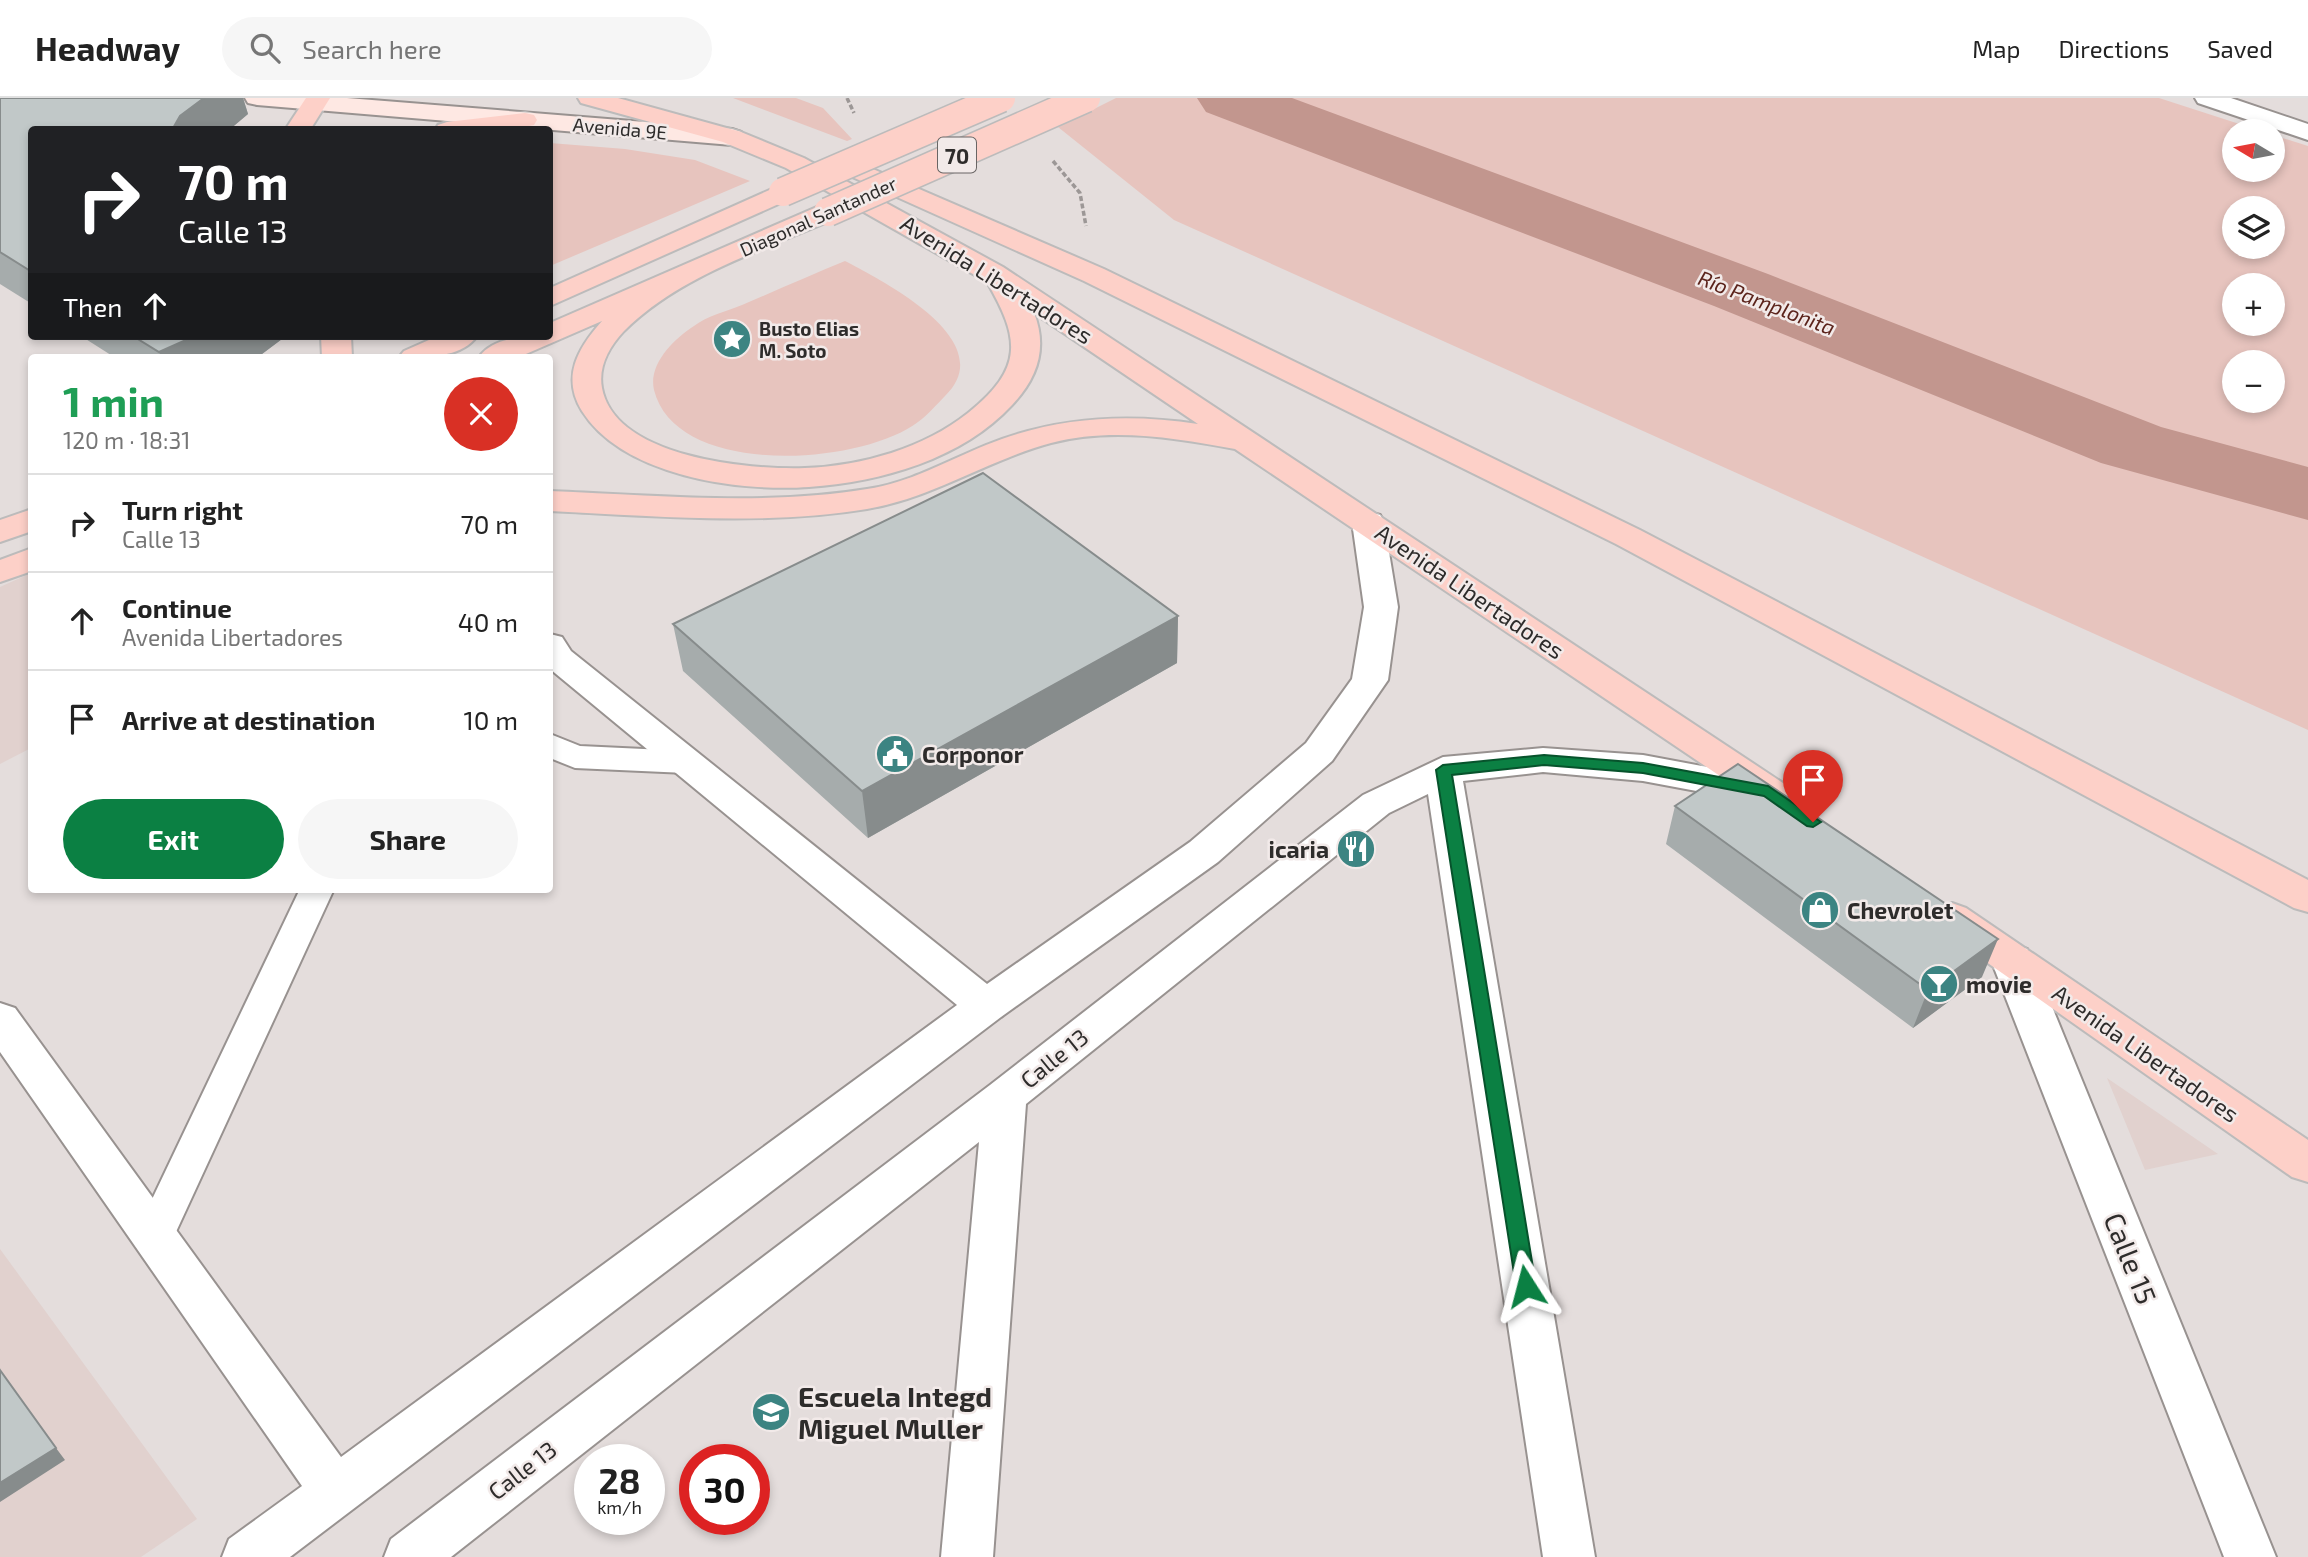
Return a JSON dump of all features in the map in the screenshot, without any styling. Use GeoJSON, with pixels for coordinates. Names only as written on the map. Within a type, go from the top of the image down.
{"type":"FeatureCollection","features":[{"type":"Feature","properties":{"kind":"main road","name":"Avenida Libertadores"},"geometry":{"type":"LineString","coordinates":[[590,98],[732,137],[815,173],[993,273],[1252,443],[1785,803]]}},
{"type":"Feature","properties":{"kind":"main road","name":"Avenida Libertadores"},"geometry":{"type":"LineString","coordinates":[[657,98],[809,149],[1094,275],[1628,537],[2308,898]]}},
{"type":"Feature","properties":{"kind":"main road","name":"Diagonal Santander"},"geometry":{"type":"LineString","coordinates":[[554,295],[1001,98]]}},
{"type":"Feature","properties":{"kind":"main road","name":"Diagonal Santander"},"geometry":{"type":"LineString","coordinates":[[553,332],[1086,98]]}},
{"type":"Feature","properties":{"kind":"main road"},"geometry":{"type":"LineString","coordinates":[[299,126],[316,100]]}},
{"type":"Feature","properties":{"kind":"main road"},"geometry":{"type":"LineString","coordinates":[[478,126],[525,120]]}},
{"type":"Feature","properties":{"kind":"main road"},"geometry":{"type":"LineString","coordinates":[[700,268],[635,308],[601,340],[586,373],[593,407],[613,429],[668,459],[745,476],[787,478],[834,475],[892,462],[952,437],[993,409],[1021,373],[1028,342],[1023,316],[1011,294],[993,273]]}},
{"type":"Feature","properties":{"kind":"main road"},"geometry":{"type":"LineString","coordinates":[[421,354],[453,340]]}},
{"type":"Feature","properties":{"kind":"main road"},"geometry":{"type":"LineString","coordinates":[[501,354],[534,340]]}},
{"type":"Feature","properties":{"kind":"main road"},"geometry":{"type":"LineString","coordinates":[[553,501],[775,505],[867,499],[937,479],[1036,437],[1078,427],[1113,424],[1162,427],[1252,443]]}},
{"type":"Feature","properties":{"kind":"main road"},"geometry":{"type":"LineString","coordinates":[[0,532],[28,521]]}},
{"type":"Feature","properties":{"kind":"main road"},"geometry":{"type":"LineString","coordinates":[[0,572],[28,560]]}},
{"type":"Feature","properties":{"kind":"main road","name":"Avenida Libertadores"},"geometry":{"type":"LineString","coordinates":[[1923,898],[2308,1164]]}},
{"type":"Feature","properties":{"kind":"street","name":"Avenida 9E"},"geometry":{"type":"LineString","coordinates":[[257,98],[316,100],[732,137]]}},
{"type":"Feature","properties":{"kind":"street"},"geometry":{"type":"LineString","coordinates":[[2207,98],[2308,132]]}},
{"type":"Feature","properties":{"kind":"street"},"geometry":{"type":"LineString","coordinates":[[248,1557],[986,1006],[1204,852],[1319,752],[1370,680],[1381,607],[1368,522]]}},
{"type":"Feature","properties":{"kind":"street"},"geometry":{"type":"LineString","coordinates":[[553,650],[559,659],[986,1006]]}},
{"type":"Feature","properties":{"kind":"street","name":"Calle 13"},"geometry":{"type":"LineString","coordinates":[[410,1557],[1005,1097],[1376,804],[1443,770],[1544,760],[1643,768],[1785,803]]}},
{"type":"Feature","properties":{"kind":"street"},"geometry":{"type":"LineString","coordinates":[[1443,770],[1569,1557]]}},
{"type":"Feature","properties":{"kind":"street","name":"Calle 15"},"geometry":{"type":"LineString","coordinates":[[2011,960],[2250,1557]]}},
{"type":"Feature","properties":{"kind":"street"},"geometry":{"type":"LineString","coordinates":[[0,1019],[336,1492]]}},
{"type":"Feature","properties":{"kind":"street"},"geometry":{"type":"LineString","coordinates":[[967,1557],[1005,1097]]}},
{"type":"Feature","properties":{"kind":"lane"},"geometry":{"type":"LineString","coordinates":[[553,746],[575,757],[686,762]]}},
{"type":"Feature","properties":{"kind":"lane"},"geometry":{"type":"LineString","coordinates":[[155,1235],[315,893]]}},
{"type":"Feature","properties":{"kind":"shaded area"},"geometry":{"type":"Polygon","coordinates":[[[733,98],[796,98],[823,108],[852,139],[847,141],[733,98]]]}},
{"type":"Feature","properties":{"kind":"shaded area"},"geometry":{"type":"Polygon","coordinates":[[[1116,98],[2159,98],[2224,119],[2222,182],[2286,182],[2286,139],[2308,146],[2308,730],[1174,220],[1058,127],[1116,98]]]}},
{"type":"Feature","properties":{"kind":"shaded area"},"geometry":{"type":"Polygon","coordinates":[[[553,143],[625,149],[695,160],[750,181],[553,265],[553,143]]]}},
{"type":"Feature","properties":{"kind":"shaded area"},"geometry":{"type":"Polygon","coordinates":[[[845,261],[885,283],[931,315],[948,334],[959,355],[959,375],[945,396],[925,416],[891,437],[855,448],[815,454],[772,456],[732,450],[696,438],[669,418],[654,390],[653,380],[664,353],[678,338],[699,322],[845,261]]]}},
{"type":"Feature","properties":{"kind":"shaded area"},"geometry":{"type":"Polygon","coordinates":[[[28,574],[28,750],[0,764],[0,587],[28,574]]]}},
{"type":"Feature","properties":{"kind":"shaded area"},"geometry":{"type":"Polygon","coordinates":[[[2107,1078],[2218,1154],[2145,1170],[2107,1078]]]}},
{"type":"Feature","properties":{"kind":"shaded area"},"geometry":{"type":"Polygon","coordinates":[[[0,1249],[197,1519],[141,1557],[0,1557],[0,1249]]]}},
{"type":"Feature","properties":{"kind":"building"},"geometry":{"type":"Polygon","coordinates":[[[0,98],[204,98],[180,116],[174,126],[28,126],[28,270],[0,252],[0,98]]]}},
{"type":"Feature","properties":{"kind":"building"},"geometry":{"type":"Polygon","coordinates":[[[140,340],[186,340],[159,352],[140,340]]]}},
{"type":"Feature","properties":{"kind":"building","name":"Corponor"},"geometry":{"type":"Polygon","coordinates":[[[983,473],[1178,616],[862,791],[673,624],[983,473]]]}},
{"type":"Feature","properties":{"kind":"building"},"geometry":{"type":"Polygon","coordinates":[[[1738,764],[1998,939],[1928,990],[1675,806],[1738,764]]]}},
{"type":"Feature","properties":{"kind":"building"},"geometry":{"type":"Polygon","coordinates":[[[0,1370],[56,1448],[0,1483],[0,1370]]]}},
{"type":"Feature","properties":{"kind":"waterway","name":"Río Pamplonita"},"geometry":{"type":"LineString","coordinates":[[1230,98],[1741,290],[2131,445],[2308,494]]}},
{"type":"Feature","properties":{"kind":"place","name":"Busto Elias M. Soto"},"geometry":{"type":"Point","coordinates":[732,339]}},
{"type":"Feature","properties":{"kind":"place","name":"Corponor"},"geometry":{"type":"Point","coordinates":[895,754]}},
{"type":"Feature","properties":{"kind":"place","name":"icaria"},"geometry":{"type":"Point","coordinates":[1356,849]}},
{"type":"Feature","properties":{"kind":"place","name":"Chevrolet"},"geometry":{"type":"Point","coordinates":[1820,910]}},
{"type":"Feature","properties":{"kind":"place","name":"movie"},"geometry":{"type":"Point","coordinates":[1939,984]}},
{"type":"Feature","properties":{"kind":"place","name":"Escuela Integd Miguel Muller"},"geometry":{"type":"Point","coordinates":[771,1412]}},
{"type":"Feature","properties":{"kind":"route"},"geometry":{"type":"LineString","coordinates":[[1526,1286],[1443,770],[1544,760],[1643,768],[1768,791],[1813,822]]}}]}
